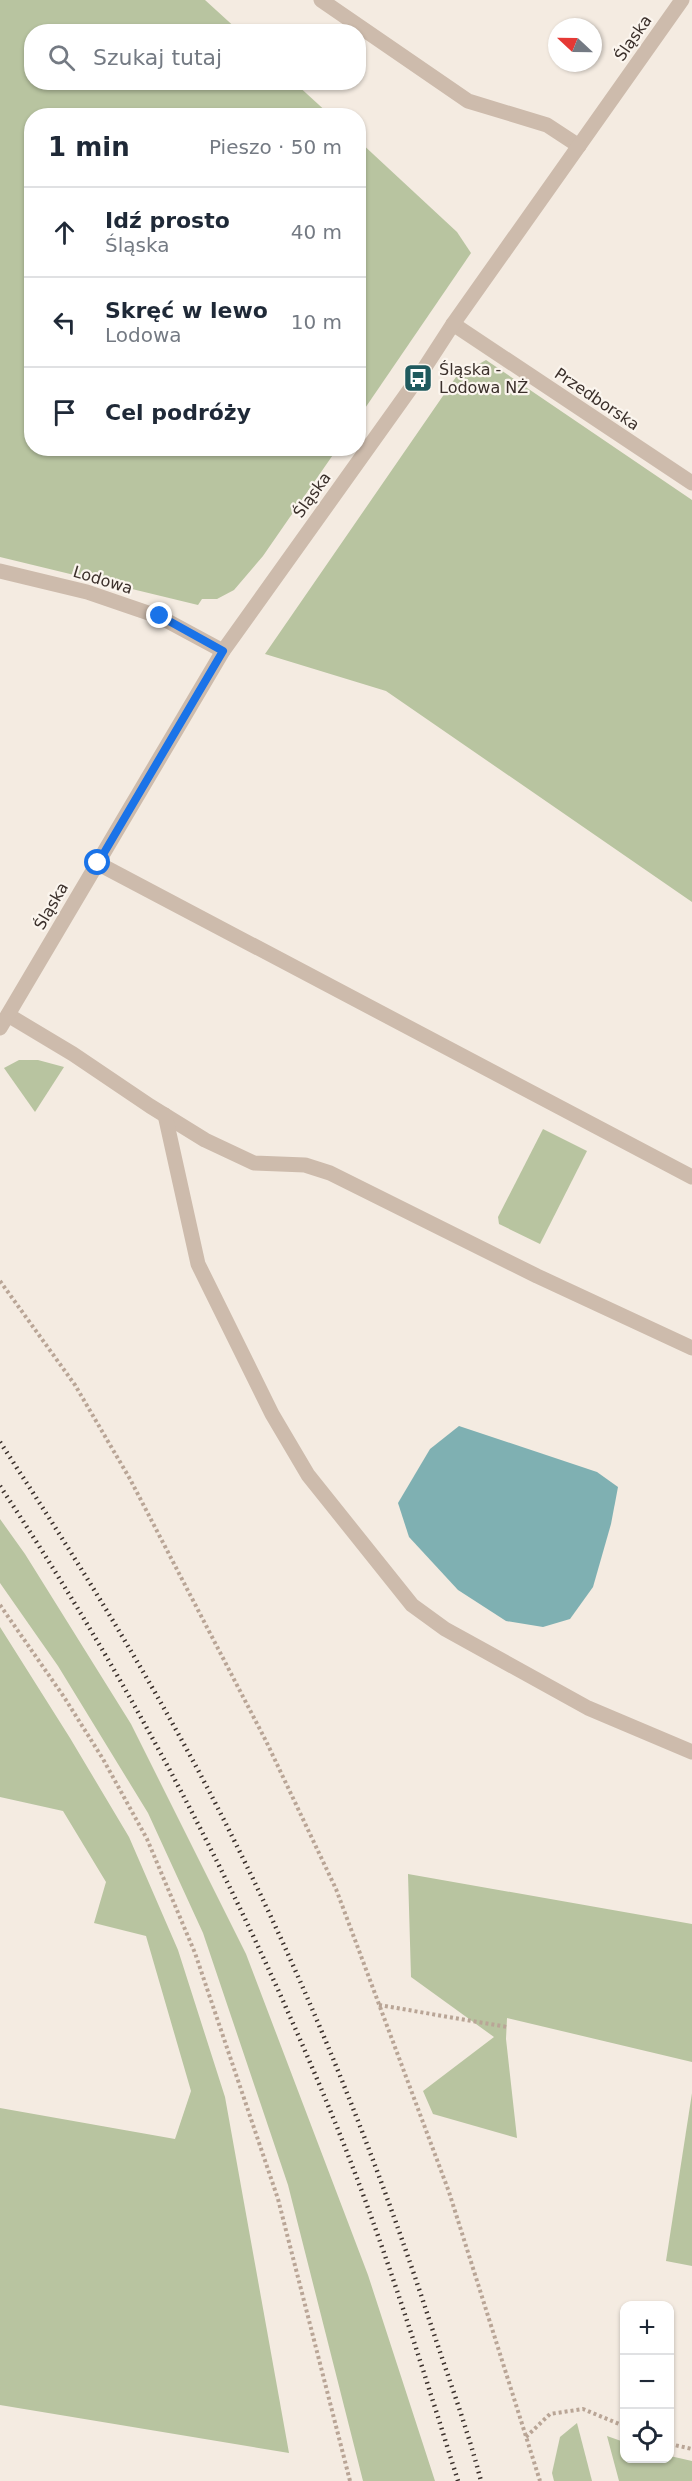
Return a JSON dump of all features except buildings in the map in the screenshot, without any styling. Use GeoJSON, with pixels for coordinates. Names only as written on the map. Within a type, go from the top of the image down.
{"type":"FeatureCollection","features":[{"type":"Feature","properties":{"kind":"street"},"geometry":{"type":"LineString","coordinates":[[321,0],[356,24]]}},
{"type":"Feature","properties":{"kind":"street","name":"Śląska"},"geometry":{"type":"LineString","coordinates":[[366,451],[682,0]]}},
{"type":"Feature","properties":{"kind":"street"},"geometry":{"type":"LineString","coordinates":[[366,31],[468,101],[547,125],[579,146]]}},
{"type":"Feature","properties":{"kind":"street","name":"Przedborska"},"geometry":{"type":"LineString","coordinates":[[453,324],[692,483]]}},
{"type":"Feature","properties":{"kind":"street","name":"Śląska"},"geometry":{"type":"LineString","coordinates":[[4,1022],[223,651],[362,456]]}},
{"type":"Feature","properties":{"kind":"street","name":"Lodowa"},"geometry":{"type":"LineString","coordinates":[[0,571],[87,592],[160,616],[223,651]]}},
{"type":"Feature","properties":{"kind":"street"},"geometry":{"type":"LineString","coordinates":[[98,863],[692,1177]]}},
{"type":"Feature","properties":{"kind":"street"},"geometry":{"type":"LineString","coordinates":[[4,1022],[73,1054],[206,1140],[254,1163],[305,1165],[330,1173],[537,1276],[692,1348]]}},
{"type":"Feature","properties":{"kind":"street"},"geometry":{"type":"LineString","coordinates":[[165,1115],[198,1264],[272,1414],[308,1475],[412,1605],[445,1629],[588,1708],[692,1752]]}},
{"type":"Feature","properties":{"kind":"path"},"geometry":{"type":"LineString","coordinates":[[0,1281],[75,1384],[135,1490],[266,1741],[336,1889],[449,2192],[540,2481]]}},
{"type":"Feature","properties":{"kind":"path"},"geometry":{"type":"LineString","coordinates":[[0,1605],[64,1697],[103,1759],[147,1839],[195,1953],[278,2199],[350,2481]]}},
{"type":"Feature","properties":{"kind":"path"},"geometry":{"type":"LineString","coordinates":[[379,2005],[507,2027]]}},
{"type":"Feature","properties":{"kind":"path"},"geometry":{"type":"LineString","coordinates":[[526,2437],[549,2414],[583,2409],[620,2424]]}},
{"type":"Feature","properties":{"kind":"path"},"geometry":{"type":"LineString","coordinates":[[674,2445],[692,2450]]}},
{"type":"Feature","properties":{"kind":"green space"},"geometry":{"type":"Polygon","coordinates":[[[0,0],[205,0],[231,24],[24,24],[24,90],[303,90],[322,108],[24,108],[24,456],[332,456],[263,556],[234,590],[217,599],[202,599],[198,605],[0,557],[0,0]]]}},
{"type":"Feature","properties":{"kind":"green space"},"geometry":{"type":"Polygon","coordinates":[[[366,148],[457,232],[471,253],[366,407],[366,148]]]}},
{"type":"Feature","properties":{"kind":"green space"},"geometry":{"type":"Polygon","coordinates":[[[486,360],[692,500],[692,902],[386,691],[265,654],[456,377],[486,360]]]}},
{"type":"Feature","properties":{"kind":"green space"},"geometry":{"type":"Polygon","coordinates":[[[19,1060],[38,1060],[64,1067],[35,1112],[4,1068],[19,1060]]]}},
{"type":"Feature","properties":{"kind":"green space"},"geometry":{"type":"Polygon","coordinates":[[[543,1129],[587,1151],[540,1244],[499,1224],[498,1217],[543,1129]]]}},
{"type":"Feature","properties":{"kind":"green space"},"geometry":{"type":"Polygon","coordinates":[[[0,1519],[25,1554],[131,1724],[246,1954],[368,2275],[435,2481],[363,2481],[288,2185],[203,1933],[148,1813],[58,1666],[0,1583],[0,1519]]]}},
{"type":"Feature","properties":{"kind":"green space"},"geometry":{"type":"Polygon","coordinates":[[[0,1627],[129,1837],[178,1950],[225,2097],[289,2453],[0,2405],[0,2108],[175,2139],[191,2091],[146,1936],[94,1923],[106,1882],[63,1811],[0,1797],[0,1627]]]}},
{"type":"Feature","properties":{"kind":"green space"},"geometry":{"type":"Polygon","coordinates":[[[408,1874],[692,1924],[692,2062],[507,2018],[506,2039],[517,2138],[433,2114],[423,2091],[494,2037],[411,1977],[408,1874]]]}},
{"type":"Feature","properties":{"kind":"green space"},"geometry":{"type":"Polygon","coordinates":[[[692,2093],[692,2266],[666,2261],[692,2093]]]}},
{"type":"Feature","properties":{"kind":"green space"},"geometry":{"type":"Polygon","coordinates":[[[577,2423],[592,2481],[554,2481],[552,2473],[560,2437],[577,2423]]]}},
{"type":"Feature","properties":{"kind":"green space"},"geometry":{"type":"Polygon","coordinates":[[[607,2436],[620,2441],[620,2463],[674,2463],[674,2457],[692,2461],[692,2481],[619,2481],[607,2436]]]}},
{"type":"Feature","properties":{"kind":"water"},"geometry":{"type":"Polygon","coordinates":[[[459,1426],[597,1472],[618,1487],[611,1524],[593,1587],[570,1619],[543,1627],[506,1621],[458,1590],[409,1537],[398,1503],[430,1449],[459,1426]]]}},
{"type":"Feature","properties":{"kind":"railway"},"geometry":{"type":"LineString","coordinates":[[0,1442],[134,1656],[208,1789],[272,1919],[330,2051],[383,2186],[457,2401],[481,2481]]}},
{"type":"Feature","properties":{"kind":"railway"},"geometry":{"type":"LineString","coordinates":[[0,1486],[48,1560],[138,1713],[221,1869],[259,1948],[330,2110],[366,2201],[414,2341],[458,2481]]}},
{"type":"Feature","properties":{"kind":"place","name":"Śląska - Lodowa NŻ"},"geometry":{"type":"Point","coordinates":[418,378]}},
{"type":"Feature","properties":{"kind":"route"},"geometry":{"type":"LineString","coordinates":[[98,863],[223,651],[160,616]]}}]}
